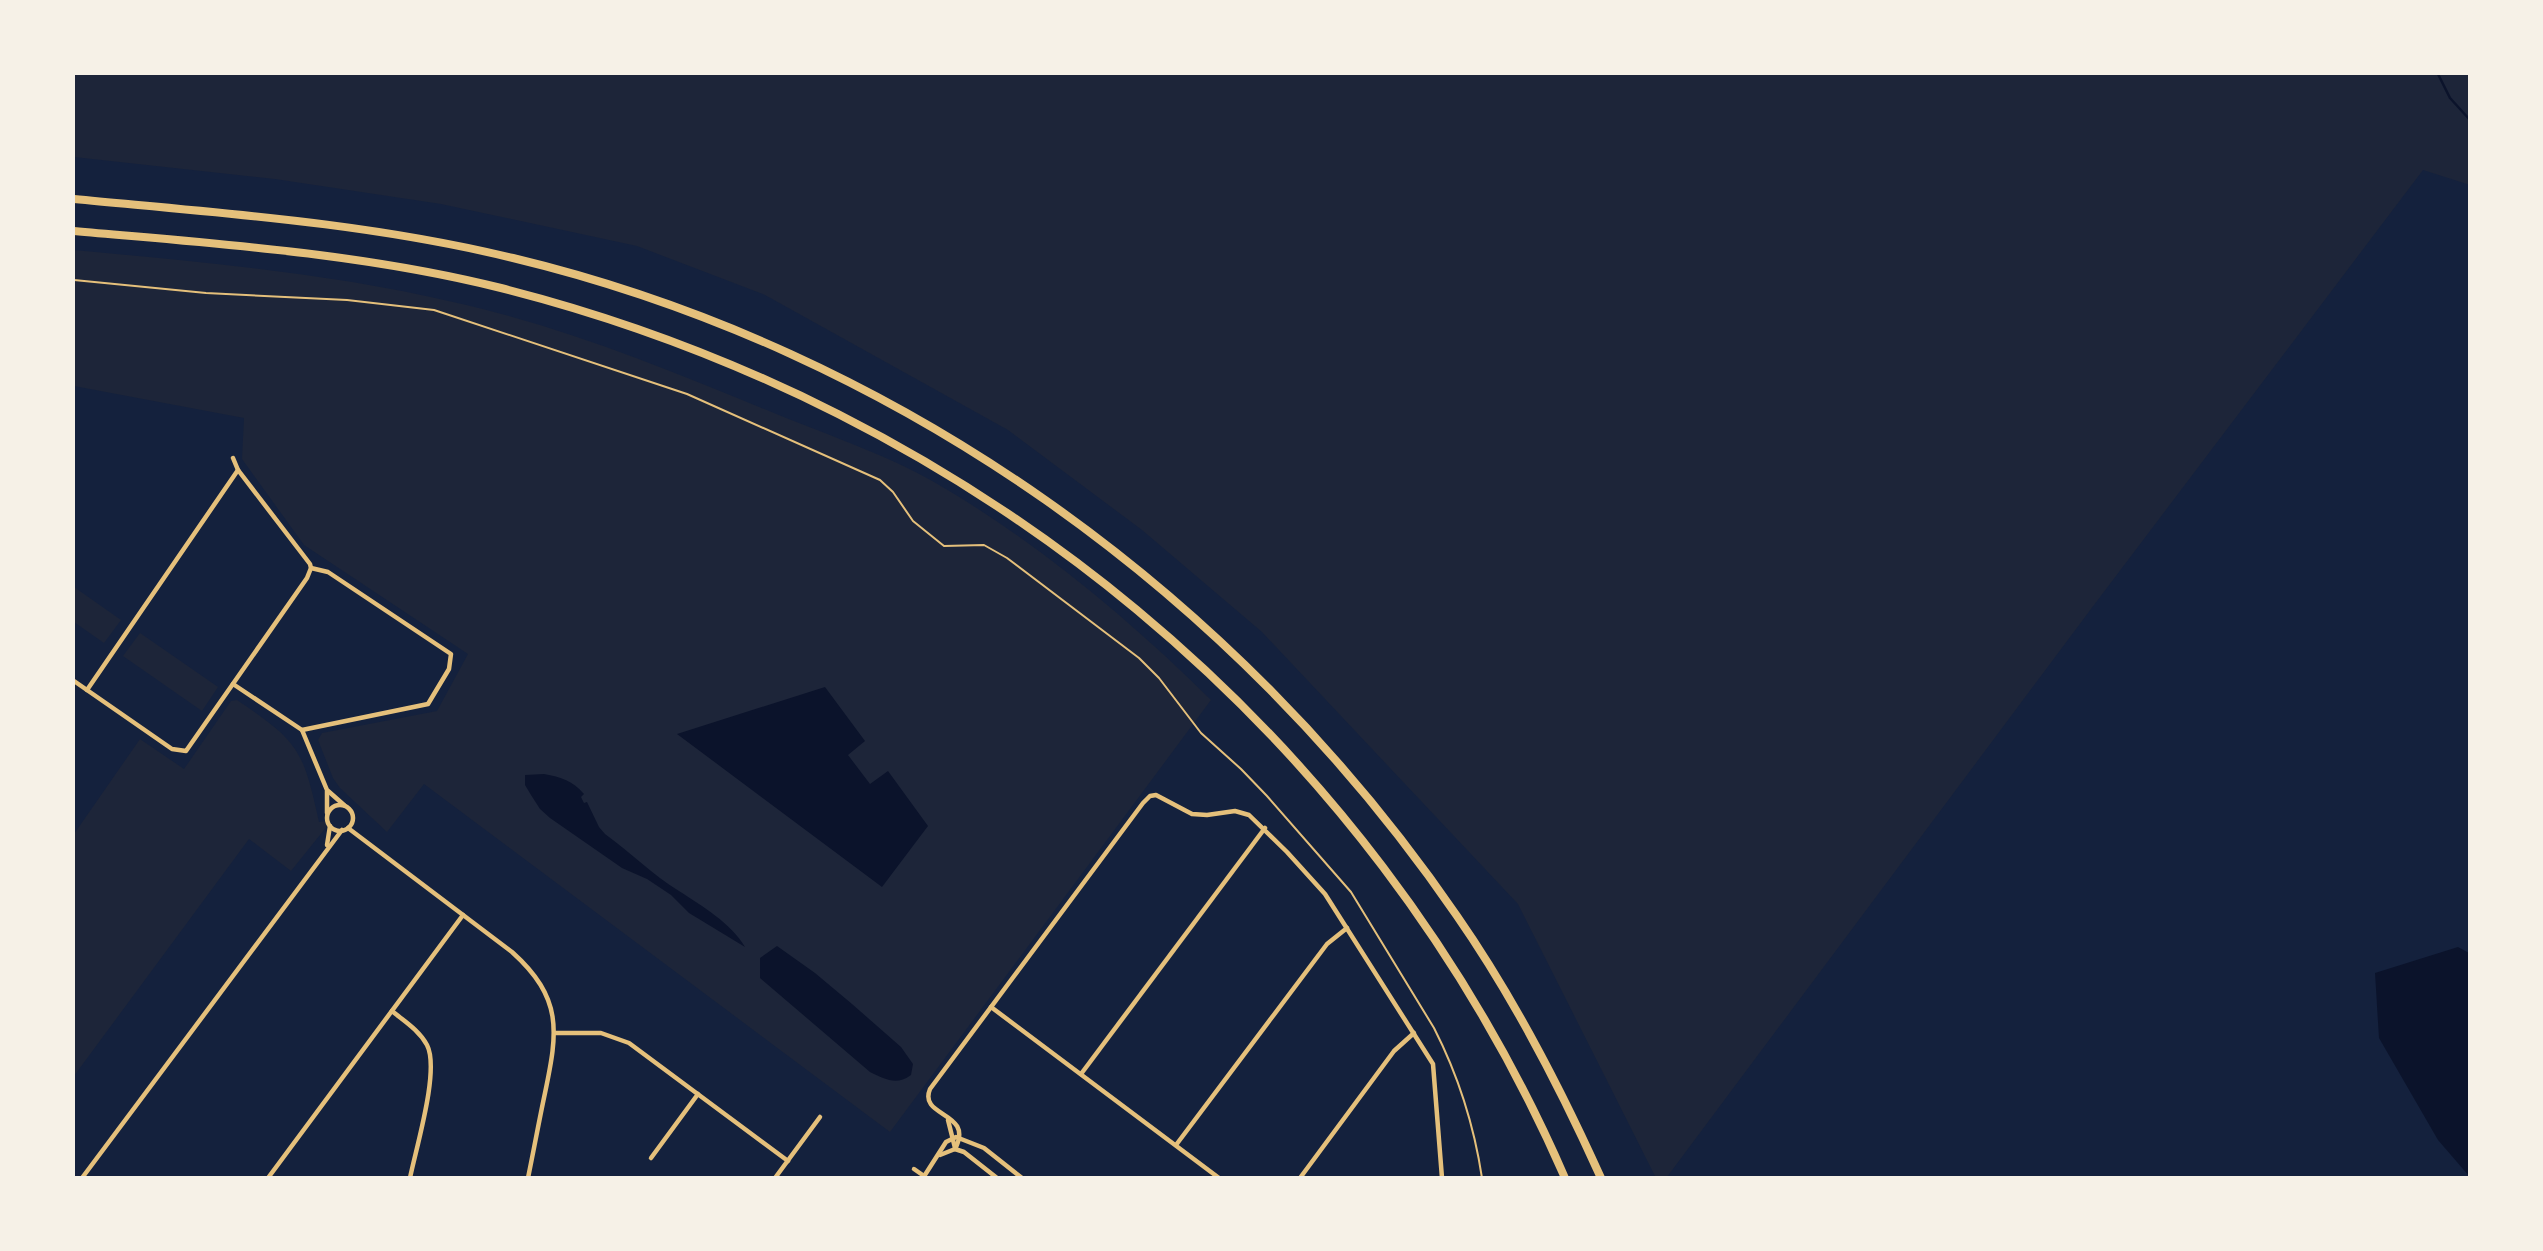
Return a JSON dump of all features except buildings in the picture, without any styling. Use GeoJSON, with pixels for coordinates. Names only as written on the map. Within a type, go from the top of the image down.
{"type":"FeatureCollection","features":[{"type":"Feature","properties":{"kind":"highway"},"geometry":{"type":"LineString","coordinates":[[74,199],[328,223],[399,234],[516,258],[663,303],[796,356],[871,393],[976,454],[1090,531],[1185,607],[1284,702],[1328,750],[1412,852],[1490,965],[1552,1075],[1601,1178]]}},
{"type":"Feature","properties":{"kind":"highway"},"geometry":{"type":"LineString","coordinates":[[74,230],[365,262],[484,284],[567,306],[685,345],[745,369],[854,421],[963,483],[1063,552],[1130,604],[1232,696],[1325,796],[1400,891],[1460,980],[1530,1101],[1565,1178]]}},
{"type":"Feature","properties":{"kind":"street"},"geometry":{"type":"LineString","coordinates":[[233,458],[238,470],[311,568]]}},
{"type":"Feature","properties":{"kind":"street"},"geometry":{"type":"LineString","coordinates":[[86,690],[238,470]]}},
{"type":"Feature","properties":{"kind":"street"},"geometry":{"type":"LineString","coordinates":[[74,681],[172,749],[186,751],[311,568]]}},
{"type":"Feature","properties":{"kind":"street"},"geometry":{"type":"LineString","coordinates":[[302,730],[428,704],[450,669],[451,654],[328,572],[311,568]]}},
{"type":"Feature","properties":{"kind":"street"},"geometry":{"type":"LineString","coordinates":[[233,684],[302,730],[327,790],[327,816],[330,826],[326,849]]}},
{"type":"Feature","properties":{"kind":"street"},"geometry":{"type":"LineString","coordinates":[[82,1178],[326,849],[348,828],[353,817],[352,812],[327,790]]}},
{"type":"Feature","properties":{"kind":"street"},"geometry":{"type":"LineString","coordinates":[[939,1156],[955,1149],[961,1137],[957,1124],[933,1106],[927,1096],[934,1083],[1150,796],[1160,796],[1184,811],[1200,815],[1228,811],[1242,812],[1254,818],[1316,883],[1435,1069],[1442,1178]]}},
{"type":"Feature","properties":{"kind":"street"},"geometry":{"type":"LineString","coordinates":[[327,816],[333,807],[344,805]]}},
{"type":"Feature","properties":{"kind":"street"},"geometry":{"type":"LineString","coordinates":[[330,826],[342,831]]}},
{"type":"Feature","properties":{"kind":"street"},"geometry":{"type":"LineString","coordinates":[[348,828],[512,952],[537,977],[551,1009],[555,1033],[528,1178]]}},
{"type":"Feature","properties":{"kind":"street"},"geometry":{"type":"LineString","coordinates":[[1081,1074],[1265,828]]}},
{"type":"Feature","properties":{"kind":"street"},"geometry":{"type":"LineString","coordinates":[[268,1178],[463,915]]}},
{"type":"Feature","properties":{"kind":"street"},"geometry":{"type":"LineString","coordinates":[[1176,1145],[1326,944],[1346,928]]}},
{"type":"Feature","properties":{"kind":"street"},"geometry":{"type":"LineString","coordinates":[[991,1007],[1219,1178]]}},
{"type":"Feature","properties":{"kind":"street"},"geometry":{"type":"LineString","coordinates":[[392,1011],[417,1031],[425,1041],[432,1060],[410,1178]]}},
{"type":"Feature","properties":{"kind":"street"},"geometry":{"type":"LineString","coordinates":[[555,1033],[601,1033],[621,1039],[788,1161]]}},
{"type":"Feature","properties":{"kind":"street"},"geometry":{"type":"LineString","coordinates":[[1300,1178],[1394,1051],[1414,1033]]}},
{"type":"Feature","properties":{"kind":"street"},"geometry":{"type":"LineString","coordinates":[[651,1158],[698,1094]]}},
{"type":"Feature","properties":{"kind":"street"},"geometry":{"type":"LineString","coordinates":[[775,1178],[821,1117]]}},
{"type":"Feature","properties":{"kind":"street"},"geometry":{"type":"LineString","coordinates":[[947,1118],[955,1149]]}},
{"type":"Feature","properties":{"kind":"street"},"geometry":{"type":"LineString","coordinates":[[914,1169],[923,1177],[939,1156],[942,1147],[953,1138],[961,1137],[984,1148],[1022,1178]]}},
{"type":"Feature","properties":{"kind":"street"},"geometry":{"type":"LineString","coordinates":[[955,1149],[964,1152],[997,1178]]}},
{"type":"Feature","properties":{"kind":"path"},"geometry":{"type":"LineString","coordinates":[[74,280],[194,292],[372,302],[415,307],[454,316],[643,379],[730,412],[880,480],[893,492],[913,521],[945,547],[984,545],[1007,558],[1147,666],[1201,733],[1241,769],[1351,892],[1434,1028],[1445,1051],[1467,1112],[1482,1178]]}},
{"type":"Feature","properties":{"kind":"shaded area"},"geometry":{"type":"Polygon","coordinates":[[[74,74],[2469,74],[2470,185],[2423,170],[1667,1177],[1656,1178],[1518,904],[1262,632],[1142,530],[1008,430],[765,295],[637,246],[441,204],[275,179],[74,157],[74,74]]]}},
{"type":"Feature","properties":{"kind":"shaded area"},"geometry":{"type":"Polygon","coordinates":[[[74,250],[264,270],[406,292],[536,324],[695,381],[883,457],[925,477],[982,511],[1051,560],[1118,614],[1211,700],[890,1132],[424,784],[387,832],[340,788],[333,778],[318,740],[322,733],[437,711],[468,654],[304,545],[242,459],[244,418],[74,386],[74,250]]]}},
{"type":"Feature","properties":{"kind":"shaded area"},"geometry":{"type":"Polygon","coordinates":[[[74,587],[121,620],[104,643],[74,622],[74,587]]]}},
{"type":"Feature","properties":{"kind":"shaded area"},"geometry":{"type":"Polygon","coordinates":[[[140,633],[218,687],[202,711],[123,656],[140,633]]]}},
{"type":"Feature","properties":{"kind":"shaded area"},"geometry":{"type":"Polygon","coordinates":[[[825,687],[865,741],[848,755],[870,784],[888,771],[928,826],[882,887],[677,734],[825,687]]]}},
{"type":"Feature","properties":{"kind":"shaded area"},"geometry":{"type":"Polygon","coordinates":[[[237,700],[274,727],[295,749],[308,778],[319,822],[332,820],[291,871],[249,839],[74,1076],[74,834],[140,739],[184,769],[231,701],[237,700]]]}},
{"type":"Feature","properties":{"kind":"shaded area"},"geometry":{"type":"Polygon","coordinates":[[[544,774],[561,778],[576,786],[584,794],[581,797],[584,803],[587,802],[605,834],[660,878],[715,916],[732,930],[745,947],[689,913],[671,895],[647,879],[622,868],[550,818],[540,809],[525,785],[525,775],[544,774]]]}},
{"type":"Feature","properties":{"kind":"shaded area"},"geometry":{"type":"Polygon","coordinates":[[[777,946],[815,973],[901,1047],[913,1064],[911,1075],[895,1081],[870,1072],[760,978],[760,958],[777,946]]]}},
{"type":"Feature","properties":{"kind":"shaded area"},"geometry":{"type":"Polygon","coordinates":[[[2458,947],[2469,953],[2469,1176],[2438,1140],[2379,1038],[2375,973],[2458,947]]]}},
{"type":"Feature","properties":{"kind":"waterway"},"geometry":{"type":"LineString","coordinates":[[2438,74],[2450,98],[2470,120]]}}]}
